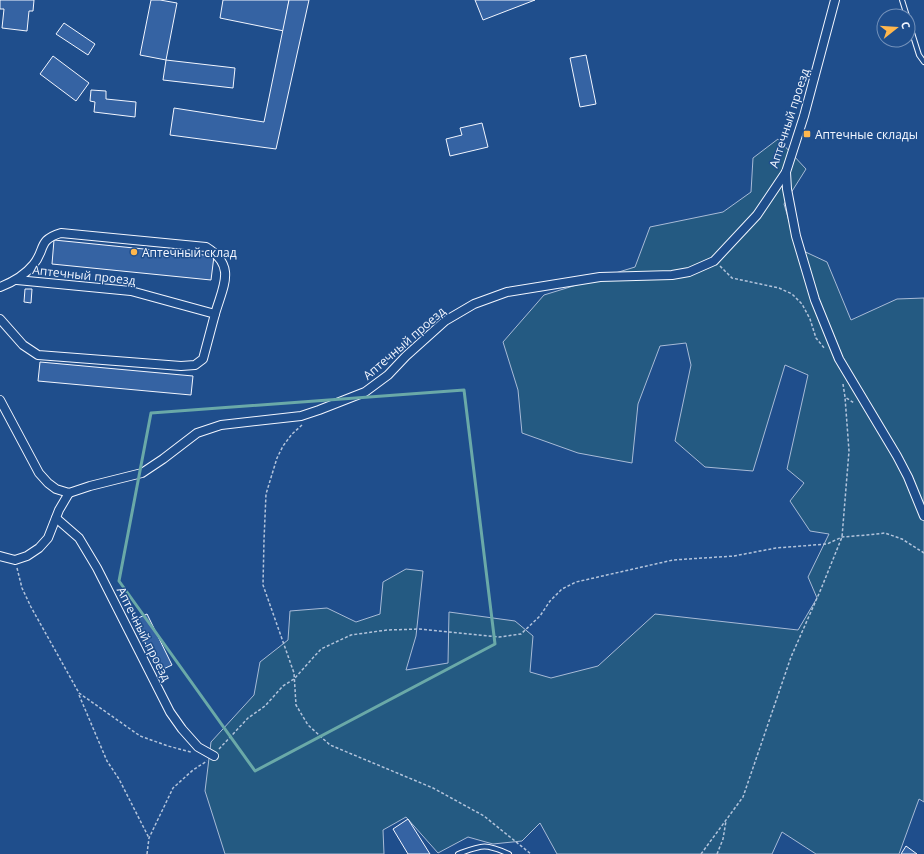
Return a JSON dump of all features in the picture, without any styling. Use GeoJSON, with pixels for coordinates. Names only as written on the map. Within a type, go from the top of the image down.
{"type":"FeatureCollection","features":[{"type":"Feature","properties":{"kind":"street","name":"Аптечный проезд"},"geometry":{"type":"LineString","coordinates":[[69,493],[90,486],[142,473],[197,433],[210,428],[221,425],[301,416],[365,392],[388,375],[406,356],[445,321],[474,304],[507,292],[600,277],[672,275],[689,272],[714,261],[757,215],[786,172],[804,116],[835,0]]}},
{"type":"Feature","properties":{"kind":"street"},"geometry":{"type":"LineString","coordinates":[[786,172],[787,189],[796,236],[815,300],[839,359],[897,456],[908,477],[924,516]]}},
{"type":"Feature","properties":{"kind":"street","name":"Аптечный проезд"},"geometry":{"type":"LineString","coordinates":[[0,287],[17,280],[34,264],[44,242],[50,236],[61,233],[206,247],[216,253],[223,262],[227,272],[215,314],[132,291],[17,280]]}},
{"type":"Feature","properties":{"kind":"street"},"geometry":{"type":"LineString","coordinates":[[0,319],[23,345],[38,355],[181,366],[195,365],[203,359],[215,314]]}},
{"type":"Feature","properties":{"kind":"street"},"geometry":{"type":"LineString","coordinates":[[0,400],[39,473],[56,489],[69,493],[59,510],[48,538],[39,548],[27,556],[15,560],[0,556]]}},
{"type":"Feature","properties":{"kind":"street","name":"Аптечный проезд"},"geometry":{"type":"LineString","coordinates":[[56,518],[79,538],[170,712],[182,729],[198,747],[214,756]]}},
{"type":"Feature","properties":{"kind":"lane"},"geometry":{"type":"LineString","coordinates":[[916,45],[919,55],[924,62]]}},
{"type":"Feature","properties":{"kind":"lane"},"geometry":{"type":"LineString","coordinates":[[458,854],[479,846],[488,845],[509,854]]}},
{"type":"Feature","properties":{"kind":"path"},"geometry":{"type":"LineString","coordinates":[[714,261],[732,278],[779,288],[792,294],[802,304],[810,319],[816,338],[825,350]]}},
{"type":"Feature","properties":{"kind":"path"},"geometry":{"type":"LineString","coordinates":[[701,854],[743,797],[791,657],[842,538],[849,451],[845,397],[842,381]]}},
{"type":"Feature","properties":{"kind":"path"},"geometry":{"type":"LineString","coordinates":[[845,397],[858,405]]}},
{"type":"Feature","properties":{"kind":"path"},"geometry":{"type":"LineString","coordinates":[[305,422],[292,434],[283,446],[277,458],[266,494],[264,540],[263,585],[294,673],[296,704],[308,725],[330,745],[439,792],[484,816],[531,854]]}},
{"type":"Feature","properties":{"kind":"path"},"geometry":{"type":"LineString","coordinates":[[147,854],[149,838],[173,788],[193,770],[214,756],[220,747],[248,718],[265,706],[283,686],[294,679],[321,649],[350,635],[387,630],[419,628],[499,637],[521,634],[540,616],[550,601],[562,589],[576,582],[673,560],[734,556],[776,548],[827,544],[842,538],[885,533],[902,539],[924,553]]}},
{"type":"Feature","properties":{"kind":"path"},"geometry":{"type":"LineString","coordinates":[[15,560],[25,595],[79,693],[107,761],[119,779],[149,838]]}},
{"type":"Feature","properties":{"kind":"path"},"geometry":{"type":"LineString","coordinates":[[79,693],[140,736],[191,752]]}},
{"type":"Feature","properties":{"kind":"path"},"geometry":{"type":"LineString","coordinates":[[717,854],[723,839],[727,820]]}},
{"type":"Feature","properties":{"kind":"highlighted area"},"geometry":{"type":"Polygon","coordinates":[[[464,390],[495,644],[255,771],[119,581],[151,413],[464,390]]]}},
{"type":"Feature","properties":{"kind":"shaded area"},"geometry":{"type":"Polygon","coordinates":[[[778,139],[806,169],[784,204],[797,248],[827,262],[851,320],[897,299],[924,298],[924,802],[919,799],[899,854],[816,854],[782,832],[772,854],[557,854],[540,823],[522,841],[493,844],[468,837],[438,853],[406,817],[383,830],[384,854],[225,854],[205,791],[211,742],[254,695],[260,662],[288,640],[290,611],[327,608],[356,622],[380,614],[383,582],[406,569],[423,571],[416,636],[406,670],[448,663],[449,612],[515,621],[533,636],[530,672],[551,678],[598,666],[655,614],[798,630],[817,598],[808,577],[829,534],[810,531],[790,501],[804,483],[787,469],[808,375],[785,365],[753,471],[705,467],[675,441],[691,365],[686,343],[660,346],[638,404],[632,463],[578,453],[522,433],[518,390],[503,342],[544,295],[635,267],[650,227],[723,212],[751,192],[753,158],[778,139]]]}},
{"type":"Feature","properties":{"kind":"building"},"geometry":{"type":"Polygon","coordinates":[[[0,0],[34,0],[33,11],[29,11],[27,31],[2,28],[4,9],[0,9],[0,0]]]}},
{"type":"Feature","properties":{"kind":"building"},"geometry":{"type":"Polygon","coordinates":[[[151,0],[177,3],[166,60],[140,55],[151,0]]]}},
{"type":"Feature","properties":{"kind":"building"},"geometry":{"type":"Polygon","coordinates":[[[223,0],[289,0],[284,31],[220,18],[223,0]]]}},
{"type":"Feature","properties":{"kind":"building"},"geometry":{"type":"Polygon","coordinates":[[[289,0],[309,0],[276,149],[170,135],[174,108],[264,122],[289,0]]]}},
{"type":"Feature","properties":{"kind":"building"},"geometry":{"type":"Polygon","coordinates":[[[475,0],[535,0],[483,20],[475,0]]]}},
{"type":"Feature","properties":{"kind":"building"},"geometry":{"type":"Polygon","coordinates":[[[64,23],[95,44],[88,55],[56,34],[64,23]]]}},
{"type":"Feature","properties":{"kind":"building"},"geometry":{"type":"Polygon","coordinates":[[[586,55],[596,104],[580,107],[570,58],[586,55]]]}},
{"type":"Feature","properties":{"kind":"building"},"geometry":{"type":"Polygon","coordinates":[[[53,56],[89,83],[76,101],[40,74],[53,56]]]}},
{"type":"Feature","properties":{"kind":"building"},"geometry":{"type":"Polygon","coordinates":[[[166,60],[235,68],[233,88],[163,80],[166,60]]]}},
{"type":"Feature","properties":{"kind":"building"},"geometry":{"type":"Polygon","coordinates":[[[91,90],[106,91],[106,99],[136,102],[135,117],[94,112],[95,102],[90,101],[91,90]]]}},
{"type":"Feature","properties":{"kind":"building"},"geometry":{"type":"Polygon","coordinates":[[[482,123],[488,147],[450,156],[446,139],[462,135],[460,128],[482,123]]]}},
{"type":"Feature","properties":{"kind":"building"},"geometry":{"type":"Polygon","coordinates":[[[54,240],[214,256],[211,280],[52,264],[54,240]]]}},
{"type":"Feature","properties":{"kind":"building"},"geometry":{"type":"Polygon","coordinates":[[[25,289],[32,289],[31,303],[24,302],[25,289]]]}},
{"type":"Feature","properties":{"kind":"building"},"geometry":{"type":"Polygon","coordinates":[[[40,362],[193,376],[191,395],[38,381],[40,362]]]}},
{"type":"Feature","properties":{"kind":"building"},"geometry":{"type":"Polygon","coordinates":[[[147,614],[172,665],[159,671],[134,620],[147,614]]]}},
{"type":"Feature","properties":{"kind":"building"},"geometry":{"type":"Polygon","coordinates":[[[408,819],[430,854],[408,854],[393,829],[408,819]]]}},
{"type":"Feature","properties":{"kind":"building"},"geometry":{"type":"Polygon","coordinates":[[[906,846],[917,854],[901,854],[906,846]]]}},
{"type":"Feature","properties":{"kind":"place","name":"Аптечные склады"},"geometry":{"type":"Point","coordinates":[807,134]}},
{"type":"Feature","properties":{"kind":"place","name":"Аптечный склад"},"geometry":{"type":"Point","coordinates":[134,252]}}]}
